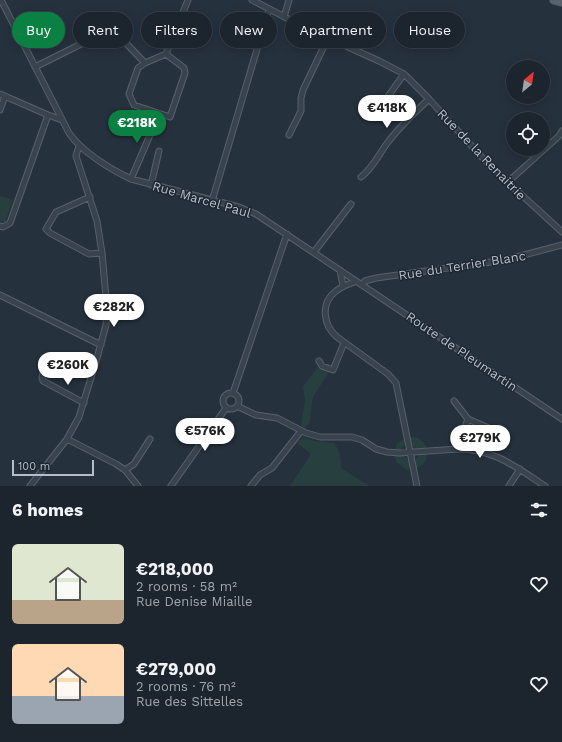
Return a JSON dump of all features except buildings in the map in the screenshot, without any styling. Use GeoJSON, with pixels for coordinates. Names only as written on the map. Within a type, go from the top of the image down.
{"type":"FeatureCollection","features":[{"type":"Feature","properties":{"kind":"street"},"geometry":{"type":"LineString","coordinates":[[1,0],[62,120],[69,133],[79,146],[76,156],[97,221],[102,252],[107,308],[106,326],[79,417],[67,439],[30,486]]}},
{"type":"Feature","properties":{"kind":"street"},"geometry":{"type":"LineString","coordinates":[[166,54],[184,68],[185,73],[170,117],[134,105],[130,94],[138,68],[145,63],[166,54],[188,0]]}},
{"type":"Feature","properties":{"kind":"street","name":"Rue de la Renaitrie"},"geometry":{"type":"LineString","coordinates":[[252,0],[284,17]]}},
{"type":"Feature","properties":{"kind":"street"},"geometry":{"type":"LineString","coordinates":[[284,17],[289,0]]}},
{"type":"Feature","properties":{"kind":"street"},"geometry":{"type":"LineString","coordinates":[[212,201],[269,9]]}},
{"type":"Feature","properties":{"kind":"street"},"geometry":{"type":"LineString","coordinates":[[35,67],[73,48]]}},
{"type":"Feature","properties":{"kind":"street"},"geometry":{"type":"LineString","coordinates":[[131,48],[145,63]]}},
{"type":"Feature","properties":{"kind":"street"},"geometry":{"type":"LineString","coordinates":[[289,135],[301,111],[303,90],[323,48]]}},
{"type":"Feature","properties":{"kind":"street","name":"Rue de la Renaitrie"},"geometry":{"type":"LineString","coordinates":[[351,48],[404,74],[429,99],[489,165],[562,232]]}},
{"type":"Feature","properties":{"kind":"street"},"geometry":{"type":"LineString","coordinates":[[389,107],[384,102],[404,74]]}},
{"type":"Feature","properties":{"kind":"street"},"geometry":{"type":"LineString","coordinates":[[0,110],[2,95],[62,120]]}},
{"type":"Feature","properties":{"kind":"street"},"geometry":{"type":"LineString","coordinates":[[361,177],[368,172],[387,143],[404,122],[429,99]]}},
{"type":"Feature","properties":{"kind":"street"},"geometry":{"type":"LineString","coordinates":[[131,179],[159,114]]}},
{"type":"Feature","properties":{"kind":"street"},"geometry":{"type":"LineString","coordinates":[[0,226],[3,227],[10,224],[48,115]]}},
{"type":"Feature","properties":{"kind":"street"},"geometry":{"type":"LineString","coordinates":[[508,182],[559,136],[562,131]]}},
{"type":"Feature","properties":{"kind":"street","name":"Rue Marcel Paul"},"geometry":{"type":"LineString","coordinates":[[79,146],[119,173],[131,179],[239,207],[256,214],[362,284]]}},
{"type":"Feature","properties":{"kind":"street"},"geometry":{"type":"LineString","coordinates":[[150,185],[159,151]]}},
{"type":"Feature","properties":{"kind":"street"},"geometry":{"type":"LineString","coordinates":[[90,197],[56,212],[46,229],[50,233],[89,254],[102,252]]}},
{"type":"Feature","properties":{"kind":"street"},"geometry":{"type":"LineString","coordinates":[[314,252],[351,204]]}},
{"type":"Feature","properties":{"kind":"street"},"geometry":{"type":"LineString","coordinates":[[233,393],[287,234]]}},
{"type":"Feature","properties":{"kind":"street","name":"Rue du Terrier Blanc"},"geometry":{"type":"LineString","coordinates":[[362,284],[376,278],[505,260],[562,245]]}},
{"type":"Feature","properties":{"kind":"street"},"geometry":{"type":"LineString","coordinates":[[340,270],[343,286]]}},
{"type":"Feature","properties":{"kind":"street"},"geometry":{"type":"LineString","coordinates":[[356,280],[343,286],[329,298],[325,313],[328,327],[344,343],[388,374],[396,383],[417,486]]}},
{"type":"Feature","properties":{"kind":"street","name":"Route de Pleumartin"},"geometry":{"type":"LineString","coordinates":[[362,284],[562,419]]}},
{"type":"Feature","properties":{"kind":"street"},"geometry":{"type":"LineString","coordinates":[[0,295],[101,345]]}},
{"type":"Feature","properties":{"kind":"street"},"geometry":{"type":"LineString","coordinates":[[319,361],[322,366],[334,370],[344,343]]}},
{"type":"Feature","properties":{"kind":"street"},"geometry":{"type":"LineString","coordinates":[[43,372],[43,381],[84,403]]}},
{"type":"Feature","properties":{"kind":"street"},"geometry":{"type":"LineString","coordinates":[[233,393],[238,399],[237,406]]}},
{"type":"Feature","properties":{"kind":"street"},"geometry":{"type":"LineString","coordinates":[[226,408],[223,403],[223,398],[227,394],[233,393]]}},
{"type":"Feature","properties":{"kind":"street"},"geometry":{"type":"LineString","coordinates":[[454,401],[468,419],[500,433]]}},
{"type":"Feature","properties":{"kind":"street"},"geometry":{"type":"LineString","coordinates":[[226,408],[232,409],[237,406]]}},
{"type":"Feature","properties":{"kind":"street"},"geometry":{"type":"LineString","coordinates":[[237,406],[254,415],[277,418],[301,431],[320,436],[352,436],[362,440],[376,449],[387,452],[399,453],[468,449],[477,450],[495,455],[520,469],[545,486]]}},
{"type":"Feature","properties":{"kind":"street"},"geometry":{"type":"LineString","coordinates":[[171,486],[226,408]]}},
{"type":"Feature","properties":{"kind":"street"},"geometry":{"type":"LineString","coordinates":[[468,419],[464,430],[468,449]]}},
{"type":"Feature","properties":{"kind":"street"},"geometry":{"type":"LineString","coordinates":[[251,486],[260,475],[272,468],[301,431]]}},
{"type":"Feature","properties":{"kind":"street"},"geometry":{"type":"LineString","coordinates":[[67,439],[116,464],[125,470],[138,486]]}},
{"type":"Feature","properties":{"kind":"street"},"geometry":{"type":"LineString","coordinates":[[125,470],[134,464],[150,439]]}},
{"type":"Feature","properties":{"kind":"street"},"geometry":{"type":"LineString","coordinates":[[509,486],[520,469]]}},
{"type":"Feature","properties":{"kind":"green space"},"geometry":{"type":"Polygon","coordinates":[[[0,196],[13,200],[5,222],[0,221],[0,196]]]}},
{"type":"Feature","properties":{"kind":"green space"},"geometry":{"type":"Polygon","coordinates":[[[317,368],[329,372],[313,397],[309,425],[306,425],[306,428],[301,426],[305,401],[303,386],[317,368]]]}},
{"type":"Feature","properties":{"kind":"green space"},"geometry":{"type":"Polygon","coordinates":[[[410,437],[421,440],[427,449],[415,448],[410,437]]]}},
{"type":"Feature","properties":{"kind":"green space"},"geometry":{"type":"Polygon","coordinates":[[[304,438],[334,443],[340,455],[341,468],[369,486],[290,486],[310,456],[310,453],[297,443],[304,438]]]}},
{"type":"Feature","properties":{"kind":"green space"},"geometry":{"type":"Polygon","coordinates":[[[405,438],[403,447],[400,450],[395,451],[397,444],[405,438]]]}},
{"type":"Feature","properties":{"kind":"green space"},"geometry":{"type":"Polygon","coordinates":[[[427,453],[424,462],[421,466],[416,468],[415,462],[417,457],[421,454],[427,453]]]}},
{"type":"Feature","properties":{"kind":"green space"},"geometry":{"type":"Polygon","coordinates":[[[403,455],[408,459],[411,469],[407,470],[396,462],[395,456],[403,455]]]}}]}
